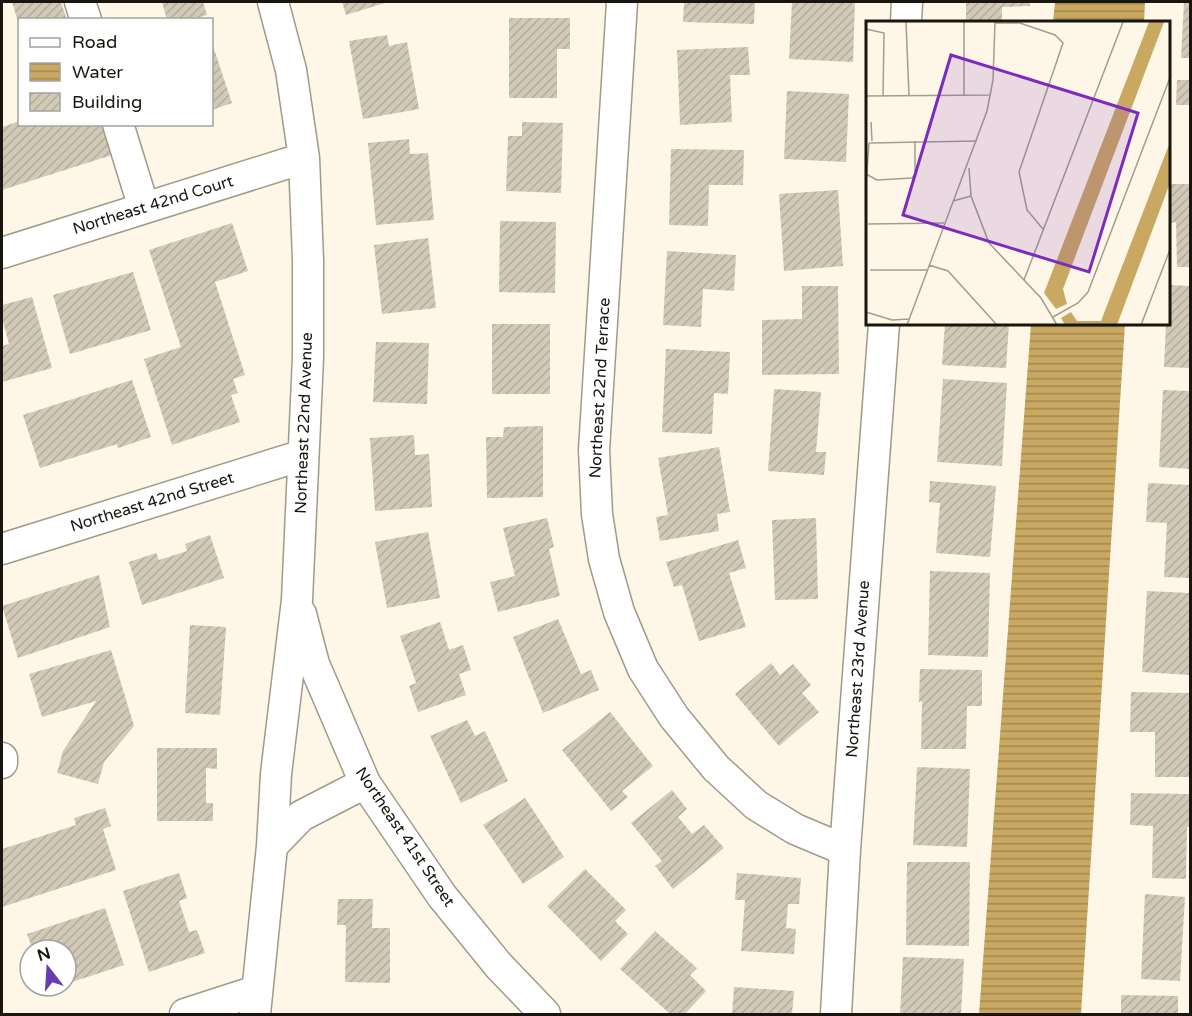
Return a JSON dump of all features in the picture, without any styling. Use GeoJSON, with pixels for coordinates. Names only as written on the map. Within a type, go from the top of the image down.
{"type":"FeatureCollection","features":[{"type":"Feature","properties":{"kind":"street"},"geometry":{"type":"LineString","coordinates":[[80,2],[85,18]]}},
{"type":"Feature","properties":{"kind":"street","name":"Northeast 22nd Avenue"},"geometry":{"type":"LineString","coordinates":[[255,1003],[272,846],[276,774],[297,600],[308,357],[308,260],[304,158],[291,70],[273,2]]}},
{"type":"Feature","properties":{"kind":"street","name":"Northeast 22nd Terrace"},"geometry":{"type":"LineString","coordinates":[[622,2],[594,450],[597,514],[604,559],[619,612],[643,669],[674,717],[716,768],[756,805],[795,829],[845,850]]}},
{"type":"Feature","properties":{"kind":"street"},"geometry":{"type":"LineString","coordinates":[[906,21],[907,2]]}},
{"type":"Feature","properties":{"kind":"street"},"geometry":{"type":"LineString","coordinates":[[119,126],[144,208]]}},
{"type":"Feature","properties":{"kind":"street","name":"Northeast 42nd Court"},"geometry":{"type":"LineString","coordinates":[[2,253],[304,158]]}},
{"type":"Feature","properties":{"kind":"street","name":"Northeast 23rd Avenue"},"geometry":{"type":"LineString","coordinates":[[836,1014],[845,850],[884,326]]}},
{"type":"Feature","properties":{"kind":"street","name":"Northeast 42nd Street"},"geometry":{"type":"LineString","coordinates":[[2,549],[303,455]]}},
{"type":"Feature","properties":{"kind":"street","name":"Northeast 41st Street"},"geometry":{"type":"LineString","coordinates":[[297,600],[314,664],[365,783],[442,896],[499,966],[545,1014]]}},
{"type":"Feature","properties":{"kind":"street"},"geometry":{"type":"LineString","coordinates":[[272,846],[301,816],[365,783]]}},
{"type":"Feature","properties":{"kind":"street"},"geometry":{"type":"LineString","coordinates":[[185,1014],[255,1003]]}},
{"type":"Feature","properties":{"kind":"water"},"geometry":{"type":"Polygon","coordinates":[[[1055,2],[1145,2],[1144,21],[1053,21],[1055,2]]]}},
{"type":"Feature","properties":{"kind":"water"},"geometry":{"type":"Polygon","coordinates":[[[1031,326],[1125,326],[1081,1014],[979,1014],[1031,326]]]}},
{"type":"Feature","properties":{"kind":"building"},"geometry":{"type":"Polygon","coordinates":[[[12,2],[61,2],[66,18],[18,18],[18,22],[12,2]]]}},
{"type":"Feature","properties":{"kind":"building"},"geometry":{"type":"Polygon","coordinates":[[[162,2],[203,2],[207,15],[197,18],[166,18],[162,2]]]}},
{"type":"Feature","properties":{"kind":"building"},"geometry":{"type":"Polygon","coordinates":[[[342,2],[388,2],[346,15],[342,2]]]}},
{"type":"Feature","properties":{"kind":"building"},"geometry":{"type":"Polygon","coordinates":[[[684,2],[755,2],[754,24],[683,22],[684,2]]]}},
{"type":"Feature","properties":{"kind":"building"},"geometry":{"type":"Polygon","coordinates":[[[792,2],[855,2],[853,62],[789,59],[792,2]]]}},
{"type":"Feature","properties":{"kind":"building"},"geometry":{"type":"Polygon","coordinates":[[[966,2],[1030,2],[1030,6],[1002,7],[1002,21],[966,21],[966,2]]]}},
{"type":"Feature","properties":{"kind":"building"},"geometry":{"type":"Polygon","coordinates":[[[1184,2],[1190,2],[1190,58],[1181,58],[1184,2]]]}},
{"type":"Feature","properties":{"kind":"building"},"geometry":{"type":"Polygon","coordinates":[[[509,18],[570,18],[570,49],[557,49],[557,98],[509,98],[509,18]]]}},
{"type":"Feature","properties":{"kind":"building"},"geometry":{"type":"Polygon","coordinates":[[[387,35],[389,46],[407,42],[419,109],[363,119],[349,41],[387,35]]]}},
{"type":"Feature","properties":{"kind":"building"},"geometry":{"type":"Polygon","coordinates":[[[213,46],[232,103],[213,110],[213,46]]]}},
{"type":"Feature","properties":{"kind":"building"},"geometry":{"type":"Polygon","coordinates":[[[748,47],[750,75],[730,75],[732,122],[680,125],[677,50],[748,47]]]}},
{"type":"Feature","properties":{"kind":"building"},"geometry":{"type":"Polygon","coordinates":[[[1177,80],[1190,80],[1190,105],[1176,105],[1177,80]]]}},
{"type":"Feature","properties":{"kind":"building"},"geometry":{"type":"Polygon","coordinates":[[[787,91],[849,94],[846,162],[784,159],[787,91]]]}},
{"type":"Feature","properties":{"kind":"building"},"geometry":{"type":"Polygon","coordinates":[[[18,122],[18,126],[103,126],[112,155],[2,190],[2,127],[18,122]]]}},
{"type":"Feature","properties":{"kind":"building"},"geometry":{"type":"Polygon","coordinates":[[[522,122],[563,123],[561,193],[506,191],[508,136],[522,136],[522,122]]]}},
{"type":"Feature","properties":{"kind":"building"},"geometry":{"type":"Polygon","coordinates":[[[409,139],[410,154],[428,153],[434,220],[376,225],[368,143],[409,139]]]}},
{"type":"Feature","properties":{"kind":"building"},"geometry":{"type":"Polygon","coordinates":[[[671,149],[744,150],[743,185],[709,185],[708,226],[669,225],[671,149]]]}},
{"type":"Feature","properties":{"kind":"building"},"geometry":{"type":"Polygon","coordinates":[[[1171,184],[1190,184],[1190,267],[1177,267],[1176,222],[1171,223],[1171,184]]]}},
{"type":"Feature","properties":{"kind":"building"},"geometry":{"type":"Polygon","coordinates":[[[838,190],[843,266],[784,271],[779,194],[838,190]]]}},
{"type":"Feature","properties":{"kind":"building"},"geometry":{"type":"Polygon","coordinates":[[[500,221],[556,222],[555,293],[499,292],[500,221]]]}},
{"type":"Feature","properties":{"kind":"building"},"geometry":{"type":"Polygon","coordinates":[[[232,223],[248,271],[215,282],[245,375],[233,379],[238,393],[231,395],[240,422],[172,445],[144,359],[181,347],[149,250],[232,223]]]}},
{"type":"Feature","properties":{"kind":"building"},"geometry":{"type":"Polygon","coordinates":[[[428,238],[436,308],[382,314],[374,245],[428,238]]]}},
{"type":"Feature","properties":{"kind":"building"},"geometry":{"type":"Polygon","coordinates":[[[667,251],[736,255],[734,291],[703,289],[701,327],[663,325],[667,251]]]}},
{"type":"Feature","properties":{"kind":"building"},"geometry":{"type":"Polygon","coordinates":[[[133,272],[151,330],[70,354],[53,295],[133,272]]]}},
{"type":"Feature","properties":{"kind":"building"},"geometry":{"type":"Polygon","coordinates":[[[1171,285],[1190,286],[1190,368],[1164,367],[1166,326],[1171,326],[1171,285]]]}},
{"type":"Feature","properties":{"kind":"building"},"geometry":{"type":"Polygon","coordinates":[[[802,286],[838,286],[839,374],[762,375],[762,320],[802,319],[802,286]]]}},
{"type":"Feature","properties":{"kind":"building"},"geometry":{"type":"Polygon","coordinates":[[[32,297],[52,368],[2,382],[2,346],[9,344],[2,318],[2,305],[32,297]]]}},
{"type":"Feature","properties":{"kind":"building"},"geometry":{"type":"Polygon","coordinates":[[[492,324],[550,324],[550,394],[492,394],[492,324]]]}},
{"type":"Feature","properties":{"kind":"building"},"geometry":{"type":"Polygon","coordinates":[[[945,326],[1009,326],[1006,368],[942,365],[945,326]]]}},
{"type":"Feature","properties":{"kind":"building"},"geometry":{"type":"Polygon","coordinates":[[[376,342],[429,343],[427,404],[373,402],[376,342]]]}},
{"type":"Feature","properties":{"kind":"building"},"geometry":{"type":"Polygon","coordinates":[[[666,349],[730,352],[728,394],[714,393],[712,434],[662,432],[666,349]]]}},
{"type":"Feature","properties":{"kind":"building"},"geometry":{"type":"Polygon","coordinates":[[[943,379],[1007,383],[1002,466],[937,462],[943,379]]]}},
{"type":"Feature","properties":{"kind":"building"},"geometry":{"type":"Polygon","coordinates":[[[132,380],[151,437],[118,448],[117,444],[40,468],[23,415],[132,380]]]}},
{"type":"Feature","properties":{"kind":"building"},"geometry":{"type":"Polygon","coordinates":[[[774,389],[821,392],[816,452],[826,452],[824,475],[768,471],[774,389]]]}},
{"type":"Feature","properties":{"kind":"building"},"geometry":{"type":"Polygon","coordinates":[[[1163,390],[1190,391],[1190,469],[1159,467],[1163,390]]]}},
{"type":"Feature","properties":{"kind":"building"},"geometry":{"type":"Polygon","coordinates":[[[543,426],[543,497],[487,498],[486,437],[503,437],[504,427],[543,426]]]}},
{"type":"Feature","properties":{"kind":"building"},"geometry":{"type":"Polygon","coordinates":[[[414,435],[415,455],[429,454],[432,507],[375,511],[370,438],[414,435]]]}},
{"type":"Feature","properties":{"kind":"building"},"geometry":{"type":"Polygon","coordinates":[[[719,447],[730,512],[717,514],[719,531],[660,541],[656,517],[668,515],[658,458],[719,447]]]}},
{"type":"Feature","properties":{"kind":"building"},"geometry":{"type":"Polygon","coordinates":[[[930,481],[996,486],[990,557],[936,553],[940,503],[929,502],[930,481]]]}},
{"type":"Feature","properties":{"kind":"building"},"geometry":{"type":"Polygon","coordinates":[[[1148,483],[1190,485],[1190,578],[1164,577],[1167,523],[1146,522],[1148,483]]]}},
{"type":"Feature","properties":{"kind":"building"},"geometry":{"type":"Polygon","coordinates":[[[547,518],[554,547],[549,549],[560,596],[498,612],[490,582],[515,576],[503,528],[547,518]]]}},
{"type":"Feature","properties":{"kind":"building"},"geometry":{"type":"Polygon","coordinates":[[[816,518],[818,599],[775,600],[772,520],[816,518]]]}},
{"type":"Feature","properties":{"kind":"building"},"geometry":{"type":"Polygon","coordinates":[[[428,532],[440,598],[387,608],[375,542],[428,532]]]}},
{"type":"Feature","properties":{"kind":"building"},"geometry":{"type":"Polygon","coordinates":[[[210,535],[224,578],[142,605],[129,562],[156,553],[159,560],[187,551],[185,544],[210,535]]]}},
{"type":"Feature","properties":{"kind":"building"},"geometry":{"type":"Polygon","coordinates":[[[738,540],[746,568],[729,573],[746,627],[699,641],[682,585],[674,587],[666,562],[738,540]]]}},
{"type":"Feature","properties":{"kind":"building"},"geometry":{"type":"Polygon","coordinates":[[[930,571],[990,573],[988,657],[928,655],[930,571]]]}},
{"type":"Feature","properties":{"kind":"building"},"geometry":{"type":"Polygon","coordinates":[[[99,575],[110,627],[18,658],[2,606],[99,575]]]}},
{"type":"Feature","properties":{"kind":"building"},"geometry":{"type":"Polygon","coordinates":[[[1147,591],[1190,593],[1190,675],[1142,672],[1147,591]]]}},
{"type":"Feature","properties":{"kind":"building"},"geometry":{"type":"Polygon","coordinates":[[[558,619],[581,674],[591,670],[599,690],[543,713],[513,637],[558,619]]]}},
{"type":"Feature","properties":{"kind":"building"},"geometry":{"type":"Polygon","coordinates":[[[440,622],[449,650],[463,645],[471,670],[459,674],[466,695],[418,712],[409,686],[416,683],[400,636],[440,622]]]}},
{"type":"Feature","properties":{"kind":"building"},"geometry":{"type":"Polygon","coordinates":[[[190,625],[226,627],[220,715],[185,713],[190,625]]]}},
{"type":"Feature","properties":{"kind":"building"},"geometry":{"type":"Polygon","coordinates":[[[111,650],[134,726],[104,762],[98,784],[57,773],[63,751],[96,701],[42,717],[29,674],[111,650]]]}},
{"type":"Feature","properties":{"kind":"building"},"geometry":{"type":"Polygon","coordinates":[[[771,663],[780,675],[793,664],[811,685],[802,693],[819,712],[779,746],[735,694],[771,663]]]}},
{"type":"Feature","properties":{"kind":"building"},"geometry":{"type":"Polygon","coordinates":[[[920,669],[982,670],[982,706],[967,706],[966,749],[921,749],[920,669]]]}},
{"type":"Feature","properties":{"kind":"building"},"geometry":{"type":"Polygon","coordinates":[[[1131,692],[1190,693],[1190,777],[1155,777],[1155,732],[1130,732],[1131,692]]]}},
{"type":"Feature","properties":{"kind":"building"},"geometry":{"type":"Polygon","coordinates":[[[610,712],[653,766],[622,791],[628,797],[611,811],[562,750],[610,712]]]}},
{"type":"Feature","properties":{"kind":"building"},"geometry":{"type":"Polygon","coordinates":[[[467,720],[475,736],[485,731],[508,781],[461,803],[430,736],[467,720]]]}},
{"type":"Feature","properties":{"kind":"building"},"geometry":{"type":"Polygon","coordinates":[[[157,748],[217,748],[217,769],[206,768],[206,803],[213,803],[213,821],[157,821],[157,748]]]}},
{"type":"Feature","properties":{"kind":"building"},"geometry":{"type":"Polygon","coordinates":[[[917,767],[970,769],[967,847],[913,845],[917,767]]]}},
{"type":"Feature","properties":{"kind":"building"},"geometry":{"type":"Polygon","coordinates":[[[672,790],[687,809],[678,817],[692,834],[704,825],[724,848],[673,889],[655,866],[662,861],[631,823],[672,790]]]}},
{"type":"Feature","properties":{"kind":"building"},"geometry":{"type":"Polygon","coordinates":[[[1131,793],[1190,794],[1186,879],[1152,878],[1153,826],[1130,825],[1131,793]]]}},
{"type":"Feature","properties":{"kind":"building"},"geometry":{"type":"Polygon","coordinates":[[[525,798],[564,857],[523,884],[483,825],[525,798]]]}},
{"type":"Feature","properties":{"kind":"building"},"geometry":{"type":"Polygon","coordinates":[[[105,808],[111,826],[103,829],[116,870],[2,907],[2,849],[76,825],[74,818],[105,808]]]}},
{"type":"Feature","properties":{"kind":"building"},"geometry":{"type":"Polygon","coordinates":[[[907,862],[970,862],[969,946],[906,945],[907,862]]]}},
{"type":"Feature","properties":{"kind":"building"},"geometry":{"type":"Polygon","coordinates":[[[585,869],[626,910],[615,921],[628,934],[601,961],[547,906],[585,869]]]}},
{"type":"Feature","properties":{"kind":"building"},"geometry":{"type":"Polygon","coordinates":[[[179,873],[187,898],[179,901],[189,932],[197,930],[205,953],[149,972],[123,891],[179,873]]]}},
{"type":"Feature","properties":{"kind":"building"},"geometry":{"type":"Polygon","coordinates":[[[737,873],[801,878],[799,904],[788,904],[786,928],[796,929],[794,954],[741,951],[745,900],[735,900],[737,873]]]}},
{"type":"Feature","properties":{"kind":"building"},"geometry":{"type":"Polygon","coordinates":[[[1145,894],[1185,897],[1180,981],[1141,979],[1145,894]]]}},
{"type":"Feature","properties":{"kind":"building"},"geometry":{"type":"Polygon","coordinates":[[[338,899],[373,899],[372,928],[390,928],[390,983],[345,982],[346,925],[337,925],[338,899]]]}},
{"type":"Feature","properties":{"kind":"building"},"geometry":{"type":"Polygon","coordinates":[[[105,908],[124,965],[78,980],[78,938],[28,938],[27,934],[105,908]]]}},
{"type":"Feature","properties":{"kind":"building"},"geometry":{"type":"Polygon","coordinates":[[[655,931],[697,968],[690,975],[706,991],[685,1014],[670,1014],[620,969],[655,931]]]}},
{"type":"Feature","properties":{"kind":"building"},"geometry":{"type":"Polygon","coordinates":[[[903,957],[964,959],[961,1014],[900,1014],[903,957]]]}},
{"type":"Feature","properties":{"kind":"building"},"geometry":{"type":"Polygon","coordinates":[[[734,987],[794,991],[792,1014],[732,1014],[734,987]]]}},
{"type":"Feature","properties":{"kind":"building"},"geometry":{"type":"Polygon","coordinates":[[[1121,995],[1178,996],[1178,1014],[1121,1014],[1121,995]]]}}]}
